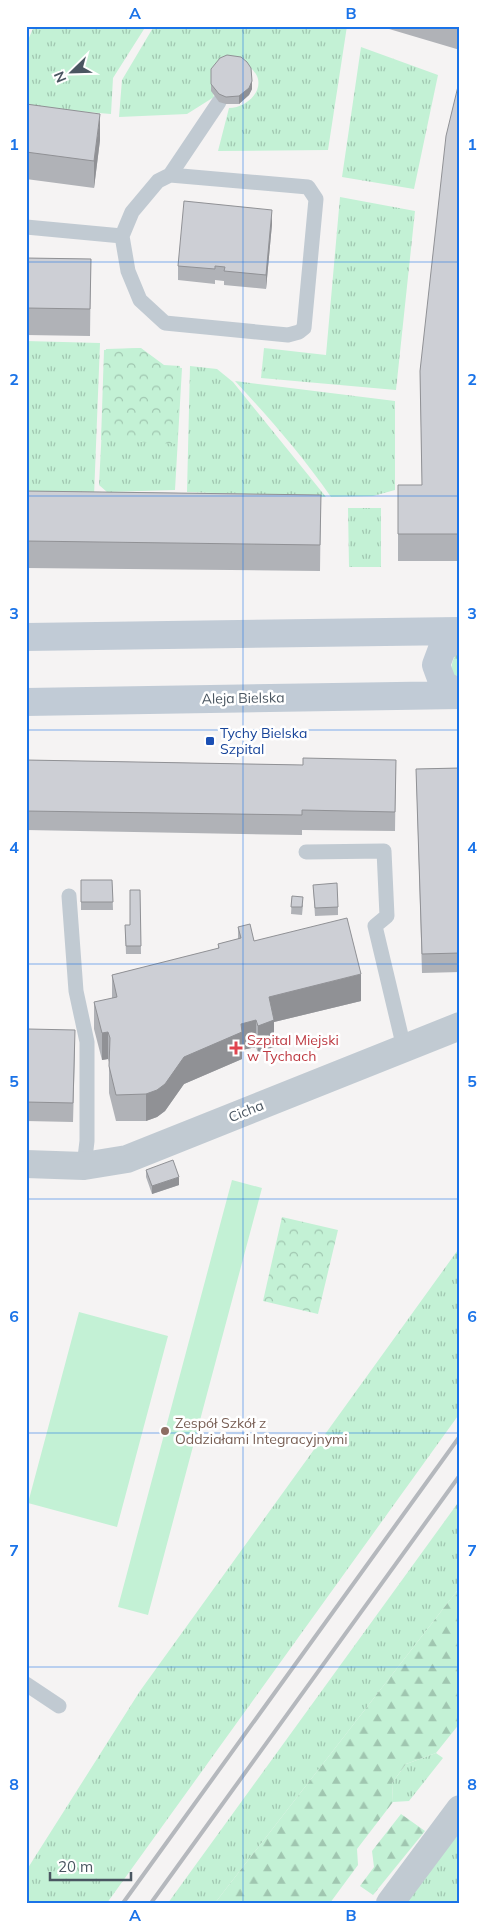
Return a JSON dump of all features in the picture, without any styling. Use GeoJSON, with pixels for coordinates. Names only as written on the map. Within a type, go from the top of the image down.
{"type":"FeatureCollection","features":[{"type":"Feature","properties":{"kind":"main road"},"geometry":{"type":"LineString","coordinates":[[26,637],[460,631]]}},
{"type":"Feature","properties":{"kind":"main road"},"geometry":{"type":"LineString","coordinates":[[460,635],[442,649],[436,665],[443,684],[460,694]]}},
{"type":"Feature","properties":{"kind":"main road","name":"Aleja Bielska"},"geometry":{"type":"LineString","coordinates":[[26,702],[460,694]]}},
{"type":"Feature","properties":{"kind":"street","name":"Cicha"},"geometry":{"type":"LineString","coordinates":[[26,1164],[84,1166],[127,1159],[460,1026]]}},
{"type":"Feature","properties":{"kind":"street"},"geometry":{"type":"LineString","coordinates":[[390,1903],[460,1809]]}},
{"type":"Feature","properties":{"kind":"lane"},"geometry":{"type":"LineString","coordinates":[[170,175],[308,187],[316,199],[304,328],[299,332],[288,335],[165,323],[140,300],[128,271],[122,236],[132,212],[158,181],[170,175],[220,102]]}},
{"type":"Feature","properties":{"kind":"lane"},"geometry":{"type":"LineString","coordinates":[[26,227],[122,236]]}},
{"type":"Feature","properties":{"kind":"lane"},"geometry":{"type":"LineString","coordinates":[[306,852],[384,851],[387,916],[375,926],[404,1048]]}},
{"type":"Feature","properties":{"kind":"lane"},"geometry":{"type":"LineString","coordinates":[[69,896],[76,991],[87,1042],[87,1141],[84,1166]]}},
{"type":"Feature","properties":{"kind":"lane"},"geometry":{"type":"LineString","coordinates":[[26,1684],[59,1706]]}},
{"type":"Feature","properties":{"kind":"green space"},"geometry":{"type":"Polygon","coordinates":[[[34,26],[146,26],[113,78],[111,114],[26,107],[26,45],[34,26]]]}},
{"type":"Feature","properties":{"kind":"green space"},"geometry":{"type":"Polygon","coordinates":[[[154,26],[347,26],[328,150],[218,151],[229,108],[246,102],[255,94],[258,88],[257,76],[243,61],[215,70],[211,79],[214,97],[187,114],[119,117],[122,80],[154,26]]]}},
{"type":"Feature","properties":{"kind":"green space"},"geometry":{"type":"Polygon","coordinates":[[[361,47],[438,75],[414,189],[342,177],[361,47]]]}},
{"type":"Feature","properties":{"kind":"green space"},"geometry":{"type":"Polygon","coordinates":[[[340,197],[415,211],[396,390],[261,378],[264,348],[326,355],[340,197]]]}},
{"type":"Feature","properties":{"kind":"green space"},"geometry":{"type":"Polygon","coordinates":[[[26,341],[100,343],[94,496],[26,496],[26,341]]]}},
{"type":"Feature","properties":{"kind":"green space"},"geometry":{"type":"Polygon","coordinates":[[[140,348],[164,366],[182,368],[175,490],[107,492],[99,485],[106,349],[140,348]]]}},
{"type":"Feature","properties":{"kind":"green space"},"geometry":{"type":"Polygon","coordinates":[[[141,348],[164,365],[180,366],[177,444],[101,440],[104,350],[141,348]]]}},
{"type":"Feature","properties":{"kind":"green space"},"geometry":{"type":"Polygon","coordinates":[[[190,366],[217,369],[233,382],[326,497],[187,492],[190,366]]]}},
{"type":"Feature","properties":{"kind":"green space"},"geometry":{"type":"Polygon","coordinates":[[[235,381],[395,401],[395,490],[373,496],[331,497],[285,437],[235,381]]]}},
{"type":"Feature","properties":{"kind":"green space"},"geometry":{"type":"Polygon","coordinates":[[[348,508],[381,508],[381,567],[349,567],[348,508]]]}},
{"type":"Feature","properties":{"kind":"green space"},"geometry":{"type":"Polygon","coordinates":[[[460,649],[460,680],[453,673],[452,665],[460,649]]]}},
{"type":"Feature","properties":{"kind":"green space"},"geometry":{"type":"Polygon","coordinates":[[[232,1180],[262,1188],[148,1615],[118,1607],[232,1180]]]}},
{"type":"Feature","properties":{"kind":"green space"},"geometry":{"type":"Polygon","coordinates":[[[282,1217],[338,1230],[318,1314],[263,1301],[282,1217]]]}},
{"type":"Feature","properties":{"kind":"green space"},"geometry":{"type":"Polygon","coordinates":[[[460,1247],[460,1413],[107,1903],[26,1903],[26,1871],[140,1691],[460,1247]]]}},
{"type":"Feature","properties":{"kind":"green space"},"geometry":{"type":"Polygon","coordinates":[[[79,1312],[168,1336],[117,1527],[28,1503],[79,1312]]]}},
{"type":"Feature","properties":{"kind":"green space"},"geometry":{"type":"Polygon","coordinates":[[[460,1500],[460,1587],[215,1903],[168,1903],[460,1500]]]}},
{"type":"Feature","properties":{"kind":"green space"},"geometry":{"type":"Polygon","coordinates":[[[460,1587],[460,1723],[436,1753],[406,1764],[392,1783],[393,1802],[357,1849],[358,1865],[330,1903],[215,1903],[460,1587]]]}},
{"type":"Feature","properties":{"kind":"green space"},"geometry":{"type":"Polygon","coordinates":[[[436,1753],[443,1758],[409,1801],[393,1802],[392,1783],[406,1764],[436,1753]]]}},
{"type":"Feature","properties":{"kind":"green space"},"geometry":{"type":"Polygon","coordinates":[[[401,1814],[425,1831],[373,1895],[360,1886],[374,1867],[372,1851],[401,1814]]]}},
{"type":"Feature","properties":{"kind":"green space"},"geometry":{"type":"Polygon","coordinates":[[[460,1829],[460,1903],[406,1903],[460,1829]]]}},
{"type":"Feature","properties":{"kind":"building"},"geometry":{"type":"Polygon","coordinates":[[[227,55],[241,57],[251,68],[252,81],[249,88],[239,96],[226,97],[219,94],[211,84],[211,69],[220,58],[227,55]]]}},
{"type":"Feature","properties":{"kind":"building"},"geometry":{"type":"Polygon","coordinates":[[[460,78],[460,534],[398,534],[398,485],[422,485],[420,371],[446,136],[460,78]]]}},
{"type":"Feature","properties":{"kind":"building"},"geometry":{"type":"Polygon","coordinates":[[[26,104],[100,114],[94,161],[26,152],[26,104]]]}},
{"type":"Feature","properties":{"kind":"building"},"geometry":{"type":"Polygon","coordinates":[[[184,201],[272,210],[266,275],[224,271],[225,267],[215,266],[215,269],[178,266],[184,201]]]}},
{"type":"Feature","properties":{"kind":"building"},"geometry":{"type":"Polygon","coordinates":[[[26,258],[91,259],[90,309],[26,308],[26,258]]]}},
{"type":"Feature","properties":{"kind":"building"},"geometry":{"type":"Polygon","coordinates":[[[26,491],[321,495],[320,545],[26,541],[26,491]]]}},
{"type":"Feature","properties":{"kind":"building"},"geometry":{"type":"Polygon","coordinates":[[[303,758],[396,760],[395,812],[302,810],[302,815],[26,811],[26,760],[303,765],[303,758]]]}},
{"type":"Feature","properties":{"kind":"building"},"geometry":{"type":"Polygon","coordinates":[[[460,768],[460,953],[422,954],[416,769],[460,768]]]}},
{"type":"Feature","properties":{"kind":"building"},"geometry":{"type":"Polygon","coordinates":[[[81,880],[112,880],[113,902],[81,902],[81,880]]]}},
{"type":"Feature","properties":{"kind":"building"},"geometry":{"type":"Polygon","coordinates":[[[337,883],[338,907],[315,908],[313,885],[337,883]]]}},
{"type":"Feature","properties":{"kind":"building"},"geometry":{"type":"Polygon","coordinates":[[[130,890],[140,890],[141,946],[126,946],[125,925],[130,925],[130,890]]]}},
{"type":"Feature","properties":{"kind":"building"},"geometry":{"type":"Polygon","coordinates":[[[292,896],[303,897],[302,907],[291,907],[292,896]]]}},
{"type":"Feature","properties":{"kind":"building"},"geometry":{"type":"Polygon","coordinates":[[[347,918],[361,974],[269,997],[274,1020],[258,1026],[256,1020],[241,1024],[242,1032],[184,1057],[165,1084],[157,1090],[146,1094],[116,1095],[109,1066],[110,1038],[108,1032],[102,1033],[94,1002],[117,997],[112,975],[219,948],[218,944],[241,938],[238,927],[250,924],[254,941],[347,918]]]}},
{"type":"Feature","properties":{"kind":"building"},"geometry":{"type":"Polygon","coordinates":[[[28,1029],[75,1030],[73,1103],[26,1102],[28,1029]]]}},
{"type":"Feature","properties":{"kind":"building"},"geometry":{"type":"Polygon","coordinates":[[[173,1160],[179,1177],[152,1186],[146,1170],[173,1160]]]}},
{"type":"Feature","properties":{"kind":"railway"},"geometry":{"type":"LineString","coordinates":[[123,1903],[460,1436]]}},
{"type":"Feature","properties":{"kind":"railway"},"geometry":{"type":"LineString","coordinates":[[151,1903],[460,1475]]}},
{"type":"Feature","properties":{"kind":"place","name":"Tychy Bielska Szpital"},"geometry":{"type":"Point","coordinates":[210,741]}},
{"type":"Feature","properties":{"kind":"place","name":"Szpital Miejski w Tychach"},"geometry":{"type":"Point","coordinates":[236,1048]}},
{"type":"Feature","properties":{"kind":"place","name":"Zespół Szkół z Oddziałami Integracyjnymi"},"geometry":{"type":"Point","coordinates":[165,1431]}}]}
